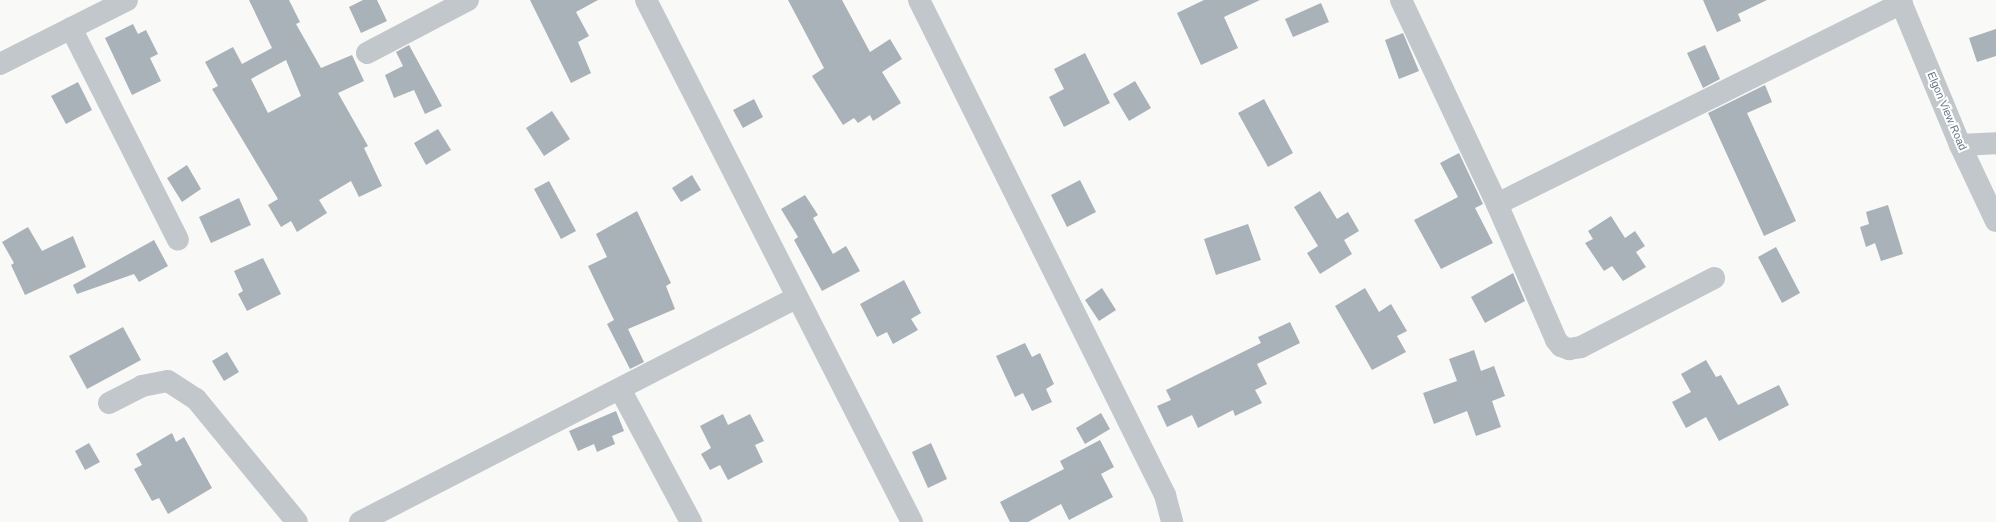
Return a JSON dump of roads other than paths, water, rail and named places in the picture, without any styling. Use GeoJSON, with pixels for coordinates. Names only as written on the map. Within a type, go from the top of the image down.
{"type":"FeatureCollection","features":[{"type":"Feature","properties":{"kind":"street"},"geometry":{"type":"LineString","coordinates":[[0,64],[127,0]]}},
{"type":"Feature","properties":{"kind":"street"},"geometry":{"type":"LineString","coordinates":[[367,53],[468,0]]}},
{"type":"Feature","properties":{"kind":"street"},"geometry":{"type":"LineString","coordinates":[[646,0],[796,298],[912,522]]}},
{"type":"Feature","properties":{"kind":"street"},"geometry":{"type":"LineString","coordinates":[[919,0],[1165,495],[1172,522]]}},
{"type":"Feature","properties":{"kind":"street"},"geometry":{"type":"LineString","coordinates":[[1401,0],[1497,204],[1556,340],[1561,346],[1569,349],[1580,347],[1714,278]]}},
{"type":"Feature","properties":{"kind":"street"},"geometry":{"type":"LineString","coordinates":[[1497,204],[1901,1]]}},
{"type":"Feature","properties":{"kind":"street","name":"Elgon View Road"},"geometry":{"type":"LineString","coordinates":[[1901,1],[1960,145],[1996,220]]}},
{"type":"Feature","properties":{"kind":"street"},"geometry":{"type":"LineString","coordinates":[[71,28],[178,240]]}},
{"type":"Feature","properties":{"kind":"street"},"geometry":{"type":"LineString","coordinates":[[1960,145],[1996,143]]}},
{"type":"Feature","properties":{"kind":"street"},"geometry":{"type":"LineString","coordinates":[[360,522],[796,298]]}},
{"type":"Feature","properties":{"kind":"street"},"geometry":{"type":"LineString","coordinates":[[109,403],[142,386],[168,381],[196,400],[297,522]]}},
{"type":"Feature","properties":{"kind":"street"},"geometry":{"type":"LineString","coordinates":[[620,389],[691,522]]}}]}
